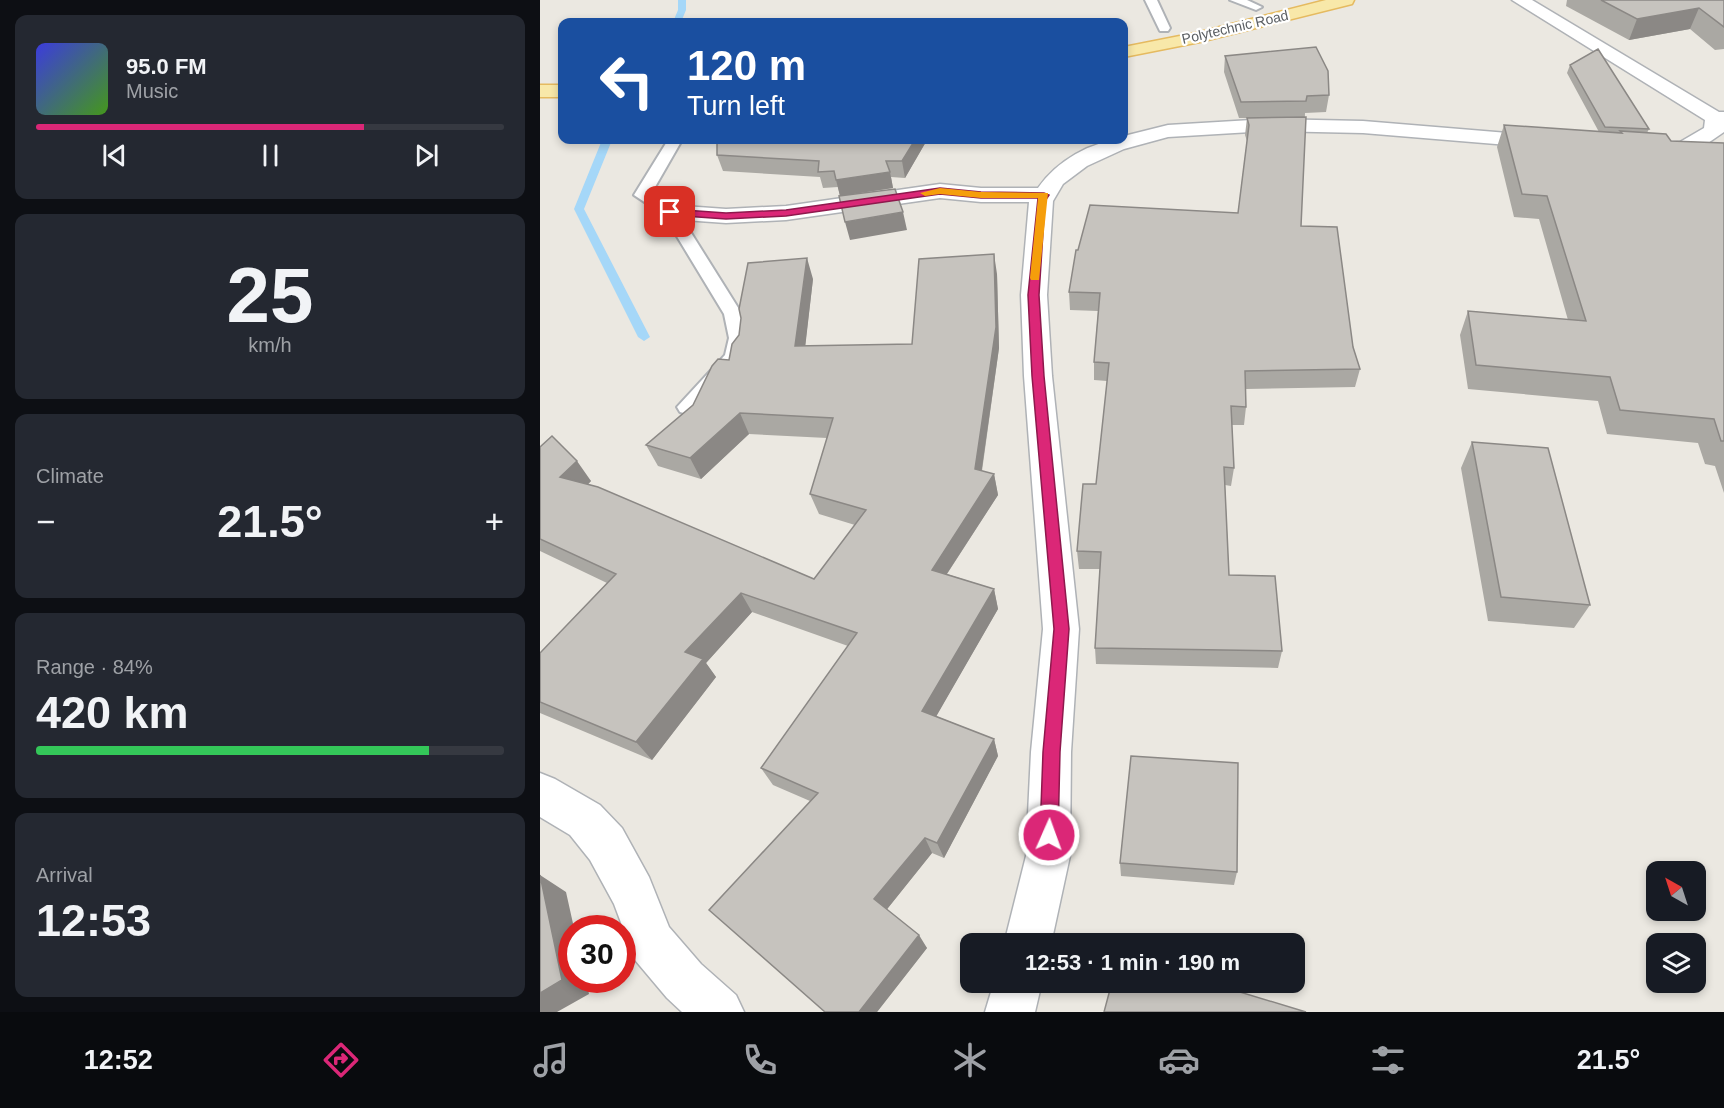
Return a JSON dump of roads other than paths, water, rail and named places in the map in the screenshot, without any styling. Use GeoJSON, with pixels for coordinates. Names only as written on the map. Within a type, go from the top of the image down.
{"type":"FeatureCollection","features":[{"type":"Feature","properties":{"kind":"main road","name":"Polytechnic Road"},"geometry":{"type":"LineString","coordinates":[[1128,34],[1285,0]]}},
{"type":"Feature","properties":{"kind":"main road","name":"Polytechnic Road"},"geometry":{"type":"LineString","coordinates":[[1128,51],[1200,37],[1346,0]]}},
{"type":"Feature","properties":{"kind":"main road"},"geometry":{"type":"LineString","coordinates":[[540,91],[558,91]]}},
{"type":"Feature","properties":{"kind":"main road"},"geometry":{"type":"LineString","coordinates":[[540,107],[558,107]]}},
{"type":"Feature","properties":{"kind":"street"},"geometry":{"type":"LineString","coordinates":[[1520,0],[1719,118],[1714,130],[1684,149],[1627,147]]}},
{"type":"Feature","properties":{"kind":"street"},"geometry":{"type":"LineString","coordinates":[[1128,141],[1168,131],[1268,125],[1363,127],[1572,143]]}},
{"type":"Feature","properties":{"kind":"street"},"geometry":{"type":"LineString","coordinates":[[1030,933],[1048,856],[1052,752],[1061,629],[1038,376],[1034,295],[1041,201],[1054,180],[1079,161],[1116,144]]}},
{"type":"Feature","properties":{"kind":"street"},"geometry":{"type":"LineString","coordinates":[[670,212],[726,216],[786,213],[940,191],[981,195],[1044,195]]}},
{"type":"Feature","properties":{"kind":"street"},"geometry":{"type":"LineString","coordinates":[[540,794],[585,820],[606,844],[633,893],[652,943],[684,981],[719,1012]]}},
{"type":"Feature","properties":{"kind":"street"},"geometry":{"type":"LineString","coordinates":[[1010,1012],[1015,993]]}},
{"type":"Feature","properties":{"kind":"lane"},"geometry":{"type":"LineString","coordinates":[[1152,0],[1164,28]]}},
{"type":"Feature","properties":{"kind":"lane"},"geometry":{"type":"LineString","coordinates":[[1236,0],[1256,8]]}},
{"type":"Feature","properties":{"kind":"lane"},"geometry":{"type":"LineString","coordinates":[[673,144],[642,195],[670,212],[730,307],[738,338],[738,347],[730,363],[687,407]]}},
{"type":"Feature","properties":{"kind":"waterway"},"geometry":{"type":"LineString","coordinates":[[679,18],[682,10],[682,0]]}},
{"type":"Feature","properties":{"kind":"waterway"},"geometry":{"type":"LineString","coordinates":[[605,144],[579,209],[644,337]]}}]}
